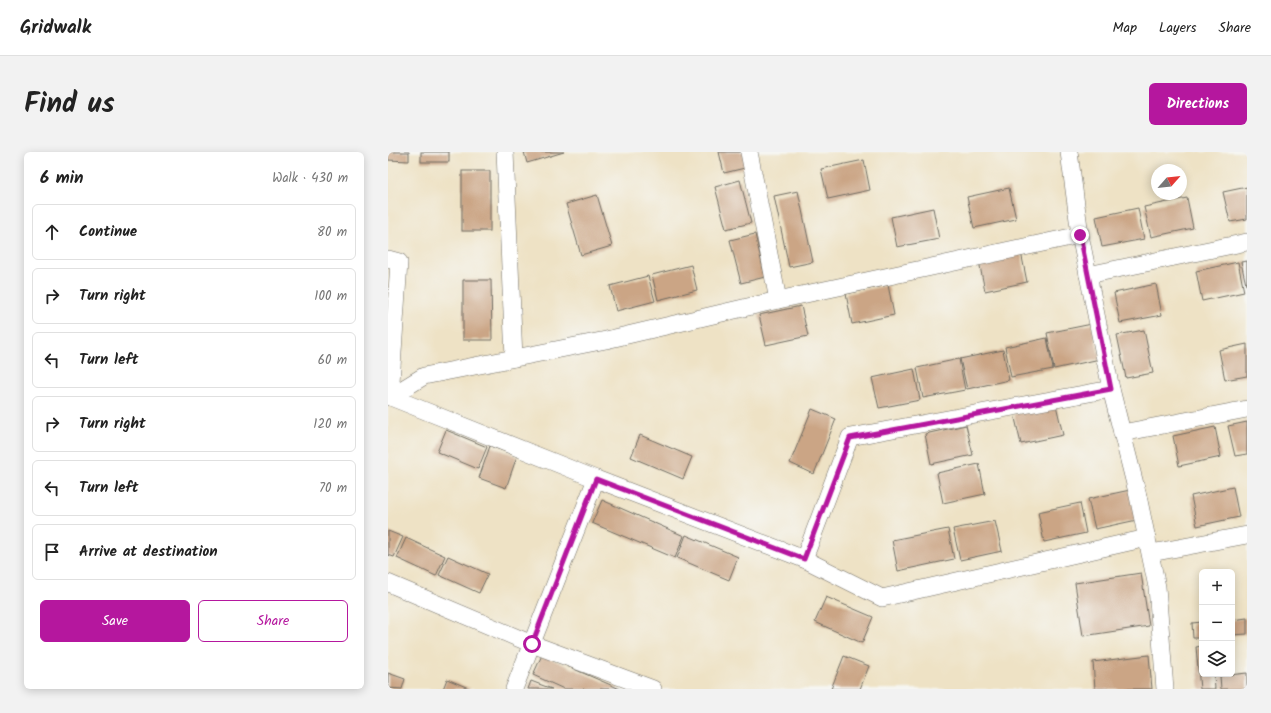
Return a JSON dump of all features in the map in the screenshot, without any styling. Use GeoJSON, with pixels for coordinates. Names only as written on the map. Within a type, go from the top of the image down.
{"type":"FeatureCollection","features":[{"type":"Feature","properties":{"kind":"street"},"geometry":{"type":"LineString","coordinates":[[505,152],[514,358]]}},
{"type":"Feature","properties":{"kind":"street"},"geometry":{"type":"LineString","coordinates":[[749,152],[778,300]]}},
{"type":"Feature","properties":{"kind":"street"},"geometry":{"type":"LineString","coordinates":[[1069,152],[1080,235],[1111,389],[1149,546],[1157,587],[1165,689]]}},
{"type":"Feature","properties":{"kind":"street"},"geometry":{"type":"LineString","coordinates":[[389,397],[424,376],[606,340],[778,300],[1080,235]]}},
{"type":"Feature","properties":{"kind":"street"},"geometry":{"type":"LineString","coordinates":[[1088,275],[1247,242]]}},
{"type":"Feature","properties":{"kind":"street"},"geometry":{"type":"LineString","coordinates":[[388,259],[399,262],[389,397]]}},
{"type":"Feature","properties":{"kind":"street"},"geometry":{"type":"LineString","coordinates":[[804,559],[850,438],[1111,389]]}},
{"type":"Feature","properties":{"kind":"street"},"geometry":{"type":"LineString","coordinates":[[389,397],[804,559],[882,598],[1149,546],[1247,536]]}},
{"type":"Feature","properties":{"kind":"street"},"geometry":{"type":"LineString","coordinates":[[1122,433],[1247,409]]}},
{"type":"Feature","properties":{"kind":"street"},"geometry":{"type":"LineString","coordinates":[[514,689],[596,479]]}},
{"type":"Feature","properties":{"kind":"street"},"geometry":{"type":"LineString","coordinates":[[388,583],[532,644],[652,689]]}},
{"type":"Feature","properties":{"kind":"building"},"geometry":{"type":"Polygon","coordinates":[[[388,152],[409,152],[409,161],[388,160],[388,152]]]}},
{"type":"Feature","properties":{"kind":"building"},"geometry":{"type":"Polygon","coordinates":[[[421,152],[449,152],[449,162],[421,162],[421,152]]]}},
{"type":"Feature","properties":{"kind":"building"},"geometry":{"type":"Polygon","coordinates":[[[524,152],[564,152],[527,163],[524,152]]]}},
{"type":"Feature","properties":{"kind":"building"},"geometry":{"type":"Polygon","coordinates":[[[719,152],[745,152],[749,167],[724,173],[719,152]]]}},
{"type":"Feature","properties":{"kind":"building"},"geometry":{"type":"Polygon","coordinates":[[[864,160],[870,190],[828,199],[821,169],[864,160]]]}},
{"type":"Feature","properties":{"kind":"building"},"geometry":{"type":"Polygon","coordinates":[[[462,171],[490,171],[490,231],[462,231],[462,171]]]}},
{"type":"Feature","properties":{"kind":"building"},"geometry":{"type":"Polygon","coordinates":[[[740,180],[751,223],[726,229],[715,187],[740,180]]]}},
{"type":"Feature","properties":{"kind":"building"},"geometry":{"type":"Polygon","coordinates":[[[1247,187],[1247,219],[1230,222],[1223,192],[1247,187]]]}},
{"type":"Feature","properties":{"kind":"building"},"geometry":{"type":"Polygon","coordinates":[[[1009,188],[1016,219],[974,228],[967,197],[1009,188]]]}},
{"type":"Feature","properties":{"kind":"building"},"geometry":{"type":"Polygon","coordinates":[[[798,191],[813,262],[789,267],[774,196],[798,191]]]}},
{"type":"Feature","properties":{"kind":"building"},"geometry":{"type":"Polygon","coordinates":[[[597,195],[612,246],[581,255],[566,204],[597,195]]]}},
{"type":"Feature","properties":{"kind":"building"},"geometry":{"type":"Polygon","coordinates":[[[1187,198],[1193,228],[1151,237],[1144,207],[1177,200],[1187,200],[1187,198]]]}},
{"type":"Feature","properties":{"kind":"building"},"geometry":{"type":"Polygon","coordinates":[[[933,208],[939,239],[897,247],[891,217],[933,208]]]}},
{"type":"Feature","properties":{"kind":"building"},"geometry":{"type":"Polygon","coordinates":[[[1138,208],[1144,239],[1102,247],[1096,217],[1138,208]]]}},
{"type":"Feature","properties":{"kind":"building"},"geometry":{"type":"Polygon","coordinates":[[[755,234],[765,277],[741,283],[730,240],[755,234]]]}},
{"type":"Feature","properties":{"kind":"building"},"geometry":{"type":"Polygon","coordinates":[[[1021,252],[1027,282],[985,291],[979,261],[1021,252]]]}},
{"type":"Feature","properties":{"kind":"building"},"geometry":{"type":"Polygon","coordinates":[[[1247,261],[1247,285],[1246,285],[1241,262],[1247,261]]]}},
{"type":"Feature","properties":{"kind":"building"},"geometry":{"type":"Polygon","coordinates":[[[1238,262],[1244,292],[1202,301],[1196,271],[1238,262]]]}},
{"type":"Feature","properties":{"kind":"building"},"geometry":{"type":"Polygon","coordinates":[[[691,265],[697,290],[658,300],[652,275],[691,265]]]}},
{"type":"Feature","properties":{"kind":"building"},"geometry":{"type":"Polygon","coordinates":[[[648,276],[655,301],[616,311],[610,286],[648,276]]]}},
{"type":"Feature","properties":{"kind":"building"},"geometry":{"type":"Polygon","coordinates":[[[463,280],[491,280],[492,340],[463,340],[463,280]]]}},
{"type":"Feature","properties":{"kind":"building"},"geometry":{"type":"Polygon","coordinates":[[[1156,284],[1162,315],[1120,323],[1114,293],[1156,284]]]}},
{"type":"Feature","properties":{"kind":"building"},"geometry":{"type":"Polygon","coordinates":[[[888,285],[894,315],[852,324],[846,294],[888,285]]]}},
{"type":"Feature","properties":{"kind":"building"},"geometry":{"type":"Polygon","coordinates":[[[801,306],[808,336],[766,345],[759,315],[801,306]]]}},
{"type":"Feature","properties":{"kind":"building"},"geometry":{"type":"Polygon","coordinates":[[[1092,324],[1100,359],[1054,369],[1047,333],[1092,324]]]}},
{"type":"Feature","properties":{"kind":"building"},"geometry":{"type":"Polygon","coordinates":[[[1144,330],[1153,373],[1126,378],[1117,335],[1144,330]]]}},
{"type":"Feature","properties":{"kind":"building"},"geometry":{"type":"Polygon","coordinates":[[[1047,338],[1053,369],[1011,377],[1005,347],[1047,338]]]}},
{"type":"Feature","properties":{"kind":"building"},"geometry":{"type":"Polygon","coordinates":[[[1247,344],[1247,376],[1225,380],[1219,350],[1247,344]]]}},
{"type":"Feature","properties":{"kind":"building"},"geometry":{"type":"Polygon","coordinates":[[[1003,350],[1009,380],[967,389],[960,359],[1003,350]]]}},
{"type":"Feature","properties":{"kind":"building"},"geometry":{"type":"Polygon","coordinates":[[[959,359],[965,390],[923,398],[917,368],[959,359]]]}},
{"type":"Feature","properties":{"kind":"building"},"geometry":{"type":"Polygon","coordinates":[[[914,369],[920,400],[879,408],[872,378],[914,369]]]}},
{"type":"Feature","properties":{"kind":"building"},"geometry":{"type":"Polygon","coordinates":[[[1056,405],[1063,435],[1021,444],[1014,414],[1056,405]]]}},
{"type":"Feature","properties":{"kind":"building"},"geometry":{"type":"Polygon","coordinates":[[[812,409],[836,419],[814,474],[790,463],[812,409]]]}},
{"type":"Feature","properties":{"kind":"building"},"geometry":{"type":"Polygon","coordinates":[[[1247,422],[1247,454],[1235,456],[1228,426],[1247,422]]]}},
{"type":"Feature","properties":{"kind":"building"},"geometry":{"type":"Polygon","coordinates":[[[966,425],[973,455],[931,464],[925,434],[966,425]]]}},
{"type":"Feature","properties":{"kind":"building"},"geometry":{"type":"Polygon","coordinates":[[[1215,427],[1221,457],[1179,466],[1173,436],[1215,427]]]}},
{"type":"Feature","properties":{"kind":"building"},"geometry":{"type":"Polygon","coordinates":[[[446,430],[487,447],[478,469],[437,452],[446,430]]]}},
{"type":"Feature","properties":{"kind":"building"},"geometry":{"type":"Polygon","coordinates":[[[640,435],[692,457],[683,479],[631,457],[640,435]]]}},
{"type":"Feature","properties":{"kind":"building"},"geometry":{"type":"Polygon","coordinates":[[[490,446],[517,456],[506,488],[479,478],[490,446]]]}},
{"type":"Feature","properties":{"kind":"building"},"geometry":{"type":"Polygon","coordinates":[[[979,464],[985,494],[943,503],[937,473],[979,464]]]}},
{"type":"Feature","properties":{"kind":"building"},"geometry":{"type":"Polygon","coordinates":[[[1233,487],[1239,517],[1197,526],[1191,496],[1233,487]]]}},
{"type":"Feature","properties":{"kind":"building"},"geometry":{"type":"Polygon","coordinates":[[[1130,490],[1137,520],[1095,529],[1088,499],[1130,490]]]}},
{"type":"Feature","properties":{"kind":"building"},"geometry":{"type":"Polygon","coordinates":[[[602,500],[684,536],[675,558],[592,523],[602,500]]]}},
{"type":"Feature","properties":{"kind":"building"},"geometry":{"type":"Polygon","coordinates":[[[1080,503],[1086,533],[1044,542],[1038,512],[1080,503]]]}},
{"type":"Feature","properties":{"kind":"building"},"geometry":{"type":"Polygon","coordinates":[[[995,521],[1002,551],[960,560],[953,529],[995,521]]]}},
{"type":"Feature","properties":{"kind":"building"},"geometry":{"type":"Polygon","coordinates":[[[948,529],[954,559],[898,571],[892,540],[948,529]]]}},
{"type":"Feature","properties":{"kind":"building"},"geometry":{"type":"Polygon","coordinates":[[[388,531],[403,537],[394,557],[388,555],[388,531]]]}},
{"type":"Feature","properties":{"kind":"building"},"geometry":{"type":"Polygon","coordinates":[[[686,535],[738,557],[729,580],[677,558],[686,535]]]}},
{"type":"Feature","properties":{"kind":"building"},"geometry":{"type":"Polygon","coordinates":[[[406,538],[445,556],[436,576],[397,558],[406,538]]]}},
{"type":"Feature","properties":{"kind":"building"},"geometry":{"type":"Polygon","coordinates":[[[448,556],[488,574],[479,593],[439,575],[448,556]]]}},
{"type":"Feature","properties":{"kind":"building"},"geometry":{"type":"Polygon","coordinates":[[[1141,573],[1149,626],[1083,636],[1075,583],[1141,573]]]}},
{"type":"Feature","properties":{"kind":"building"},"geometry":{"type":"Polygon","coordinates":[[[826,597],[873,617],[862,643],[815,622],[826,597]]]}},
{"type":"Feature","properties":{"kind":"building"},"geometry":{"type":"Polygon","coordinates":[[[1247,618],[1247,634],[1235,635],[1235,620],[1247,618]]]}},
{"type":"Feature","properties":{"kind":"building"},"geometry":{"type":"Polygon","coordinates":[[[1199,622],[1199,638],[1193,638],[1192,623],[1199,622]]]}},
{"type":"Feature","properties":{"kind":"building"},"geometry":{"type":"Polygon","coordinates":[[[1199,646],[1199,677],[1214,677],[1215,689],[1200,689],[1196,647],[1199,646]]]}},
{"type":"Feature","properties":{"kind":"building"},"geometry":{"type":"Polygon","coordinates":[[[542,655],[620,689],[564,689],[533,675],[542,655]]]}},
{"type":"Feature","properties":{"kind":"building"},"geometry":{"type":"Polygon","coordinates":[[[1149,655],[1152,689],[1095,689],[1093,662],[1149,655]]]}},
{"type":"Feature","properties":{"kind":"building"},"geometry":{"type":"Polygon","coordinates":[[[844,656],[869,666],[860,689],[831,689],[844,656]]]}},
{"type":"Feature","properties":{"kind":"building"},"geometry":{"type":"Polygon","coordinates":[[[388,673],[405,679],[402,689],[388,688],[388,673]]]}},
{"type":"Feature","properties":{"kind":"building"},"geometry":{"type":"Polygon","coordinates":[[[1247,673],[1247,689],[1221,689],[1220,677],[1235,677],[1235,674],[1247,673]]]}},
{"type":"Feature","properties":{"kind":"building"},"geometry":{"type":"Polygon","coordinates":[[[447,679],[471,689],[443,689],[447,679]]]}},
{"type":"Feature","properties":{"kind":"building"},"geometry":{"type":"Polygon","coordinates":[[[531,681],[552,689],[528,689],[531,681]]]}},
{"type":"Feature","properties":{"kind":"route"},"geometry":{"type":"LineString","coordinates":[[532,644],[596,479],[804,559],[850,438],[1111,389],[1080,235]]}}]}
